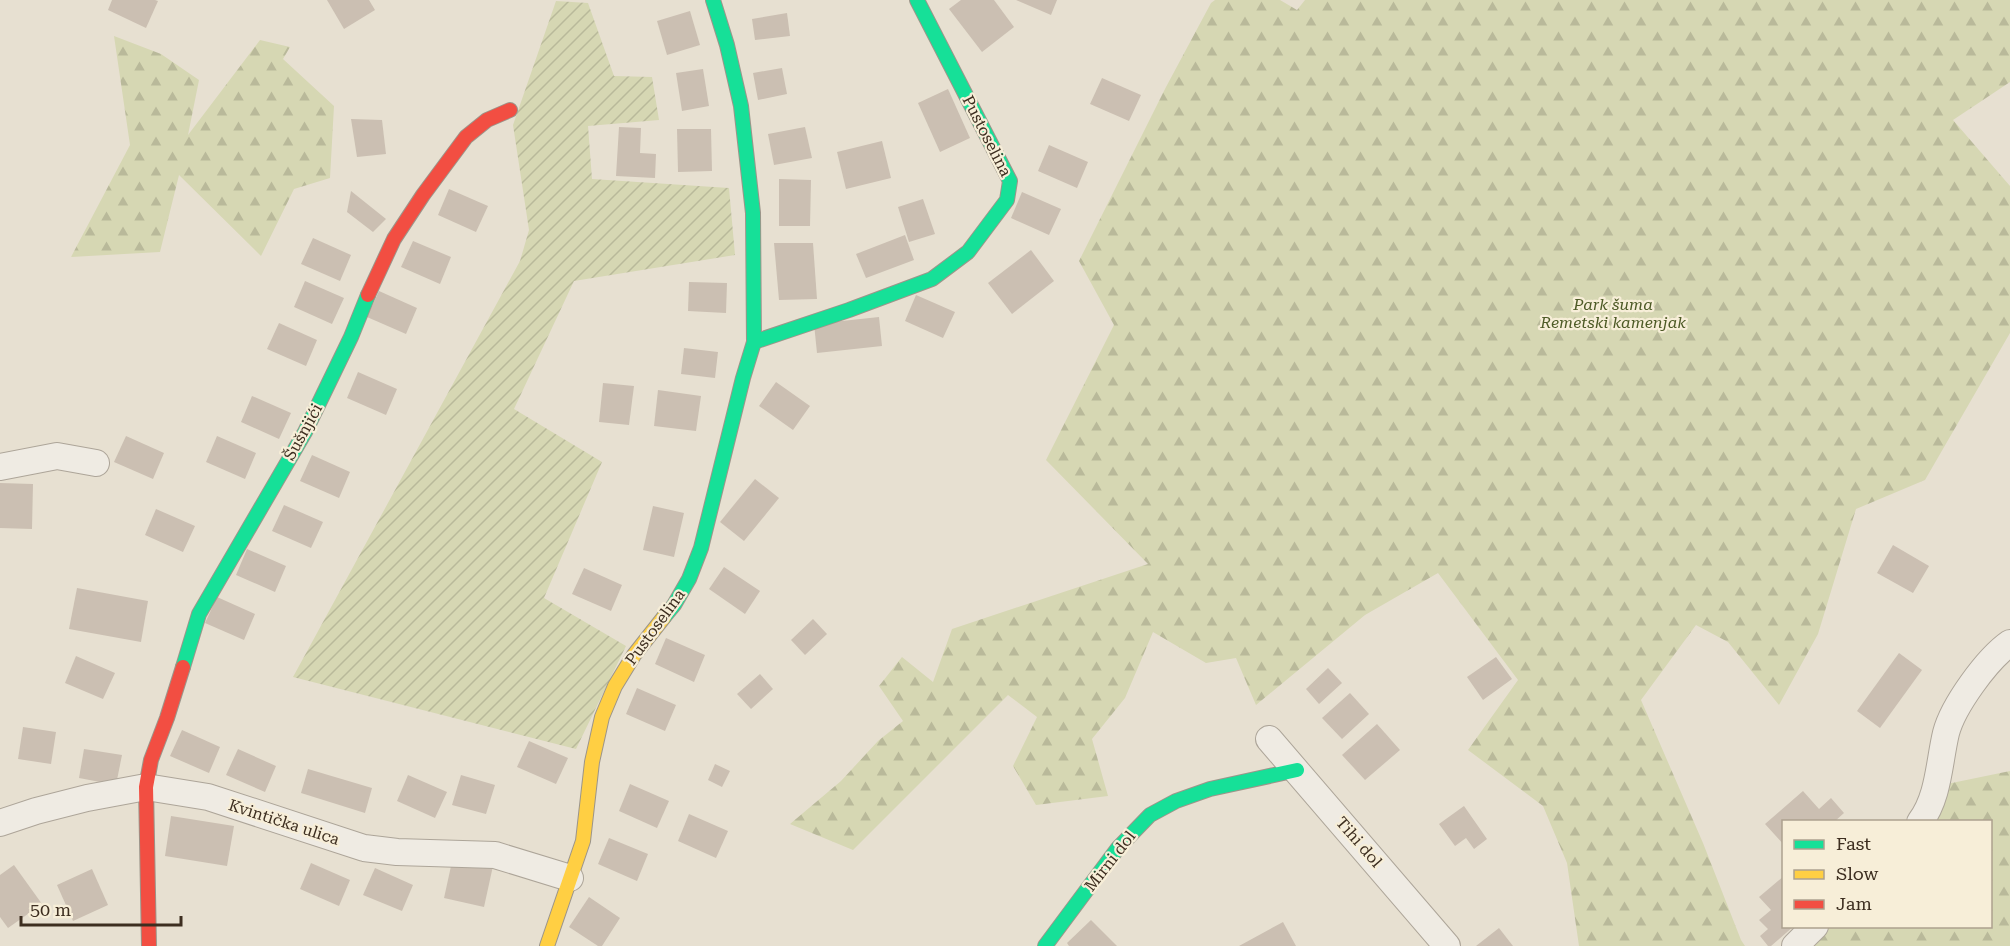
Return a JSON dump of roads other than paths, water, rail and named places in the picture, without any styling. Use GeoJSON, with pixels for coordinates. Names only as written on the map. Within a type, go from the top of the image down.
{"type":"FeatureCollection","features":[{"type":"Feature","properties":{"kind":"street","name":"Pustoselina"},"geometry":{"type":"LineString","coordinates":[[547,946],[583,841],[592,762],[602,717],[615,686],[634,655],[674,605],[689,579],[701,548],[754,342],[753,213],[741,106],[727,45],[713,0]]}},
{"type":"Feature","properties":{"kind":"street","name":"Pustoselina"},"geometry":{"type":"LineString","coordinates":[[754,342],[932,279],[968,252],[1007,200],[1010,182],[917,0]]}},
{"type":"Feature","properties":{"kind":"street","name":"Šušnjići"},"geometry":{"type":"LineString","coordinates":[[149,946],[146,787],[152,760],[199,614],[305,432],[351,337],[376,275],[394,239],[466,137],[487,120],[510,110]]}},
{"type":"Feature","properties":{"kind":"street"},"geometry":{"type":"LineString","coordinates":[[0,467],[57,456],[96,463]]}},
{"type":"Feature","properties":{"kind":"street"},"geometry":{"type":"LineString","coordinates":[[1921,820],[1938,779],[1946,731],[1954,710],[1997,653],[2010,644]]}},
{"type":"Feature","properties":{"kind":"street","name":"Tihi dol"},"geometry":{"type":"LineString","coordinates":[[1269,739],[1447,946]]}},
{"type":"Feature","properties":{"kind":"street","name":"Mirni dol"},"geometry":{"type":"LineString","coordinates":[[1045,946],[1127,837],[1139,824],[1160,809],[1184,798],[1223,786],[1297,770]]}},
{"type":"Feature","properties":{"kind":"street","name":"Kvintička ulica"},"geometry":{"type":"LineString","coordinates":[[0,823],[87,798],[146,787],[208,797],[364,848],[397,852],[495,855],[570,878]]}},
{"type":"Feature","properties":{"kind":"street"},"geometry":{"type":"LineString","coordinates":[[1795,946],[1814,928]]}},
{"type":"Feature","properties":{"kind":"park label","name":"Park šuma Remetski kamenjak"},"geometry":{"type":"Point","coordinates":[1613,313]}}]}
